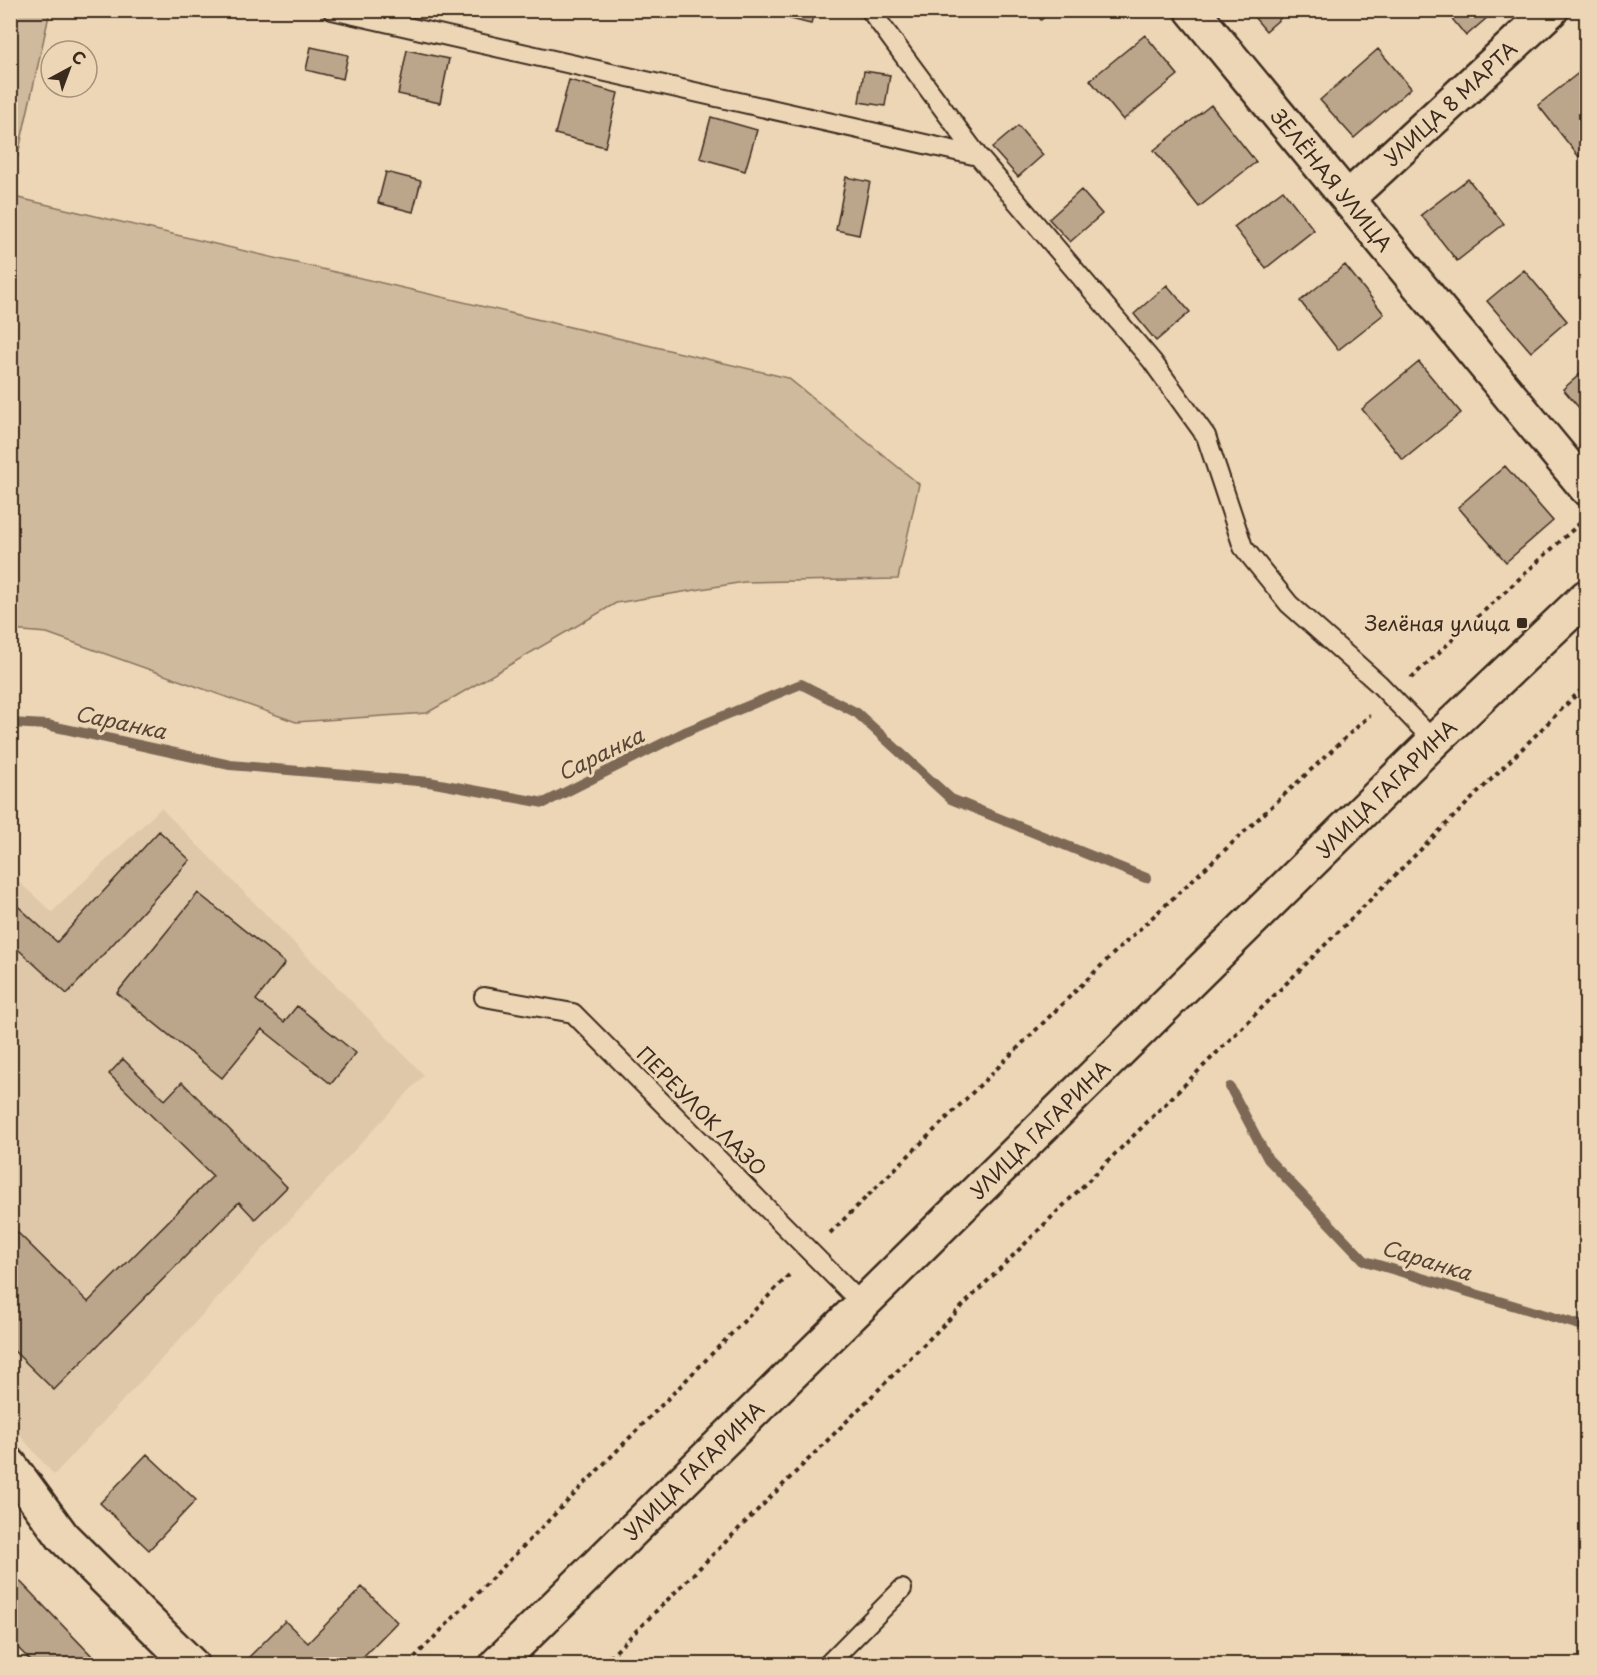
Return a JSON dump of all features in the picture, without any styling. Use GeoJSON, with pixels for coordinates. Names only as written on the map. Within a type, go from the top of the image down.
{"type":"FeatureCollection","features":[{"type":"Feature","properties":{"kind":"main road","name":"ЗЕЛЁНАЯ УЛИЦА"},"geometry":{"type":"LineString","coordinates":[[1192,10],[1349,197],[1587,488]]}},
{"type":"Feature","properties":{"kind":"main road","name":"УЛИЦА 8 МАРТА"},"geometry":{"type":"LineString","coordinates":[[1349,197],[1551,10]]}},
{"type":"Feature","properties":{"kind":"main road","name":"УЛИЦА ГАГАРИНА"},"geometry":{"type":"LineString","coordinates":[[497,1665],[1434,741],[1587,597]]}},
{"type":"Feature","properties":{"kind":"main road"},"geometry":{"type":"LineString","coordinates":[[10,1465],[63,1537],[192,1665]]}},
{"type":"Feature","properties":{"kind":"lane"},"geometry":{"type":"LineString","coordinates":[[332,10],[978,156]]}},
{"type":"Feature","properties":{"kind":"lane"},"geometry":{"type":"LineString","coordinates":[[870,10],[978,156],[1152,361],[1206,436],[1243,547],[1289,604],[1391,696],[1434,741]]}},
{"type":"Feature","properties":{"kind":"lane","name":"ПЕРЕУЛОК ЛАЗО"},"geometry":{"type":"LineString","coordinates":[[484,997],[573,1013],[862,1304]]}},
{"type":"Feature","properties":{"kind":"lane"},"geometry":{"type":"LineString","coordinates":[[828,1665],[902,1589]]}},
{"type":"Feature","properties":{"kind":"path"},"geometry":{"type":"LineString","coordinates":[[408,1665],[811,1252],[1114,952],[1587,518]]}},
{"type":"Feature","properties":{"kind":"path"},"geometry":{"type":"LineString","coordinates":[[603,1665],[1587,685]]}},
{"type":"Feature","properties":{"kind":"shaded area"},"geometry":{"type":"Polygon","coordinates":[[[10,11],[50,11],[44,39],[39,39],[39,60],[11,186],[10,11]]]}},
{"type":"Feature","properties":{"kind":"shaded area"},"geometry":{"type":"Polygon","coordinates":[[[10,196],[788,378],[919,484],[898,579],[744,582],[616,603],[427,713],[296,722],[47,633],[11,630],[10,196]]]}},
{"type":"Feature","properties":{"kind":"shaded area"},"geometry":{"type":"Polygon","coordinates":[[[161,808],[424,1075],[54,1475],[11,1425],[10,874],[52,912],[161,808]]]}},
{"type":"Feature","properties":{"kind":"building"},"geometry":{"type":"Polygon","coordinates":[[[772,10],[814,10],[811,24],[771,14],[772,10]]]}},
{"type":"Feature","properties":{"kind":"building"},"geometry":{"type":"Polygon","coordinates":[[[1034,10],[1053,10],[1041,20],[1034,10]]]}},
{"type":"Feature","properties":{"kind":"building"},"geometry":{"type":"Polygon","coordinates":[[[1248,10],[1290,10],[1266,31],[1248,10]]]}},
{"type":"Feature","properties":{"kind":"building"},"geometry":{"type":"Polygon","coordinates":[[[1445,10],[1496,10],[1466,36],[1445,10]]]}},
{"type":"Feature","properties":{"kind":"building"},"geometry":{"type":"Polygon","coordinates":[[[1145,35],[1178,75],[1123,120],[1090,80],[1145,35]]]}},
{"type":"Feature","properties":{"kind":"building"},"geometry":{"type":"Polygon","coordinates":[[[311,47],[348,55],[343,79],[306,70],[311,47]]]}},
{"type":"Feature","properties":{"kind":"building"},"geometry":{"type":"Polygon","coordinates":[[[1378,49],[1411,88],[1354,138],[1320,100],[1378,49]]]}},
{"type":"Feature","properties":{"kind":"building"},"geometry":{"type":"Polygon","coordinates":[[[407,50],[449,59],[440,103],[398,94],[407,50]]]}},
{"type":"Feature","properties":{"kind":"building"},"geometry":{"type":"Polygon","coordinates":[[[1586,67],[1586,151],[1579,157],[1538,105],[1586,67]]]}},
{"type":"Feature","properties":{"kind":"building"},"geometry":{"type":"Polygon","coordinates":[[[864,71],[890,75],[885,106],[859,102],[864,71]]]}},
{"type":"Feature","properties":{"kind":"building"},"geometry":{"type":"Polygon","coordinates":[[[569,80],[618,93],[605,147],[555,134],[569,80]]]}},
{"type":"Feature","properties":{"kind":"building"},"geometry":{"type":"Polygon","coordinates":[[[1211,105],[1256,162],[1199,207],[1154,150],[1211,105]]]}},
{"type":"Feature","properties":{"kind":"building"},"geometry":{"type":"Polygon","coordinates":[[[711,117],[757,130],[745,171],[700,158],[711,117]]]}},
{"type":"Feature","properties":{"kind":"building"},"geometry":{"type":"Polygon","coordinates":[[[1018,126],[1043,155],[1018,177],[992,148],[1018,126]]]}},
{"type":"Feature","properties":{"kind":"building"},"geometry":{"type":"Polygon","coordinates":[[[386,172],[421,181],[413,212],[378,203],[386,172]]]}},
{"type":"Feature","properties":{"kind":"building"},"geometry":{"type":"Polygon","coordinates":[[[846,177],[870,182],[859,235],[836,230],[846,177]]]}},
{"type":"Feature","properties":{"kind":"building"},"geometry":{"type":"Polygon","coordinates":[[[1468,179],[1504,224],[1457,261],[1421,215],[1468,179]]]}},
{"type":"Feature","properties":{"kind":"building"},"geometry":{"type":"Polygon","coordinates":[[[1081,190],[1102,214],[1070,242],[1049,219],[1081,190]]]}},
{"type":"Feature","properties":{"kind":"building"},"geometry":{"type":"Polygon","coordinates":[[[1283,190],[1314,230],[1266,268],[1234,227],[1283,190]]]}},
{"type":"Feature","properties":{"kind":"building"},"geometry":{"type":"Polygon","coordinates":[[[1345,265],[1384,314],[1338,350],[1300,301],[1345,265]]]}},
{"type":"Feature","properties":{"kind":"building"},"geometry":{"type":"Polygon","coordinates":[[[1524,270],[1567,321],[1531,352],[1487,301],[1524,270]]]}},
{"type":"Feature","properties":{"kind":"building"},"geometry":{"type":"Polygon","coordinates":[[[1167,285],[1190,312],[1156,341],[1134,314],[1167,285]]]}},
{"type":"Feature","properties":{"kind":"building"},"geometry":{"type":"Polygon","coordinates":[[[1419,362],[1461,413],[1403,460],[1362,409],[1419,362]]]}},
{"type":"Feature","properties":{"kind":"building"},"geometry":{"type":"Polygon","coordinates":[[[1586,369],[1586,416],[1563,389],[1586,369]]]}},
{"type":"Feature","properties":{"kind":"building"},"geometry":{"type":"Polygon","coordinates":[[[1505,466],[1553,521],[1506,562],[1458,507],[1505,466]]]}},
{"type":"Feature","properties":{"kind":"building"},"geometry":{"type":"Polygon","coordinates":[[[159,831],[190,860],[67,994],[10,942],[10,899],[57,942],[159,831]]]}},
{"type":"Feature","properties":{"kind":"building"},"geometry":{"type":"Polygon","coordinates":[[[198,893],[285,963],[256,1000],[284,1022],[297,1006],[356,1053],[331,1084],[262,1029],[222,1078],[117,993],[198,893]]]}},
{"type":"Feature","properties":{"kind":"building"},"geometry":{"type":"Polygon","coordinates":[[[123,1059],[165,1100],[182,1082],[287,1187],[255,1219],[239,1202],[54,1390],[10,1347],[10,1225],[88,1302],[213,1176],[109,1074],[123,1059]]]}},
{"type":"Feature","properties":{"kind":"building"},"geometry":{"type":"Polygon","coordinates":[[[147,1454],[196,1500],[149,1550],[100,1503],[147,1454]]]}},
{"type":"Feature","properties":{"kind":"building"},"geometry":{"type":"Polygon","coordinates":[[[10,1571],[94,1658],[87,1664],[34,1664],[10,1640],[10,1571]]]}},
{"type":"Feature","properties":{"kind":"building"},"geometry":{"type":"Polygon","coordinates":[[[362,1587],[397,1622],[356,1664],[242,1664],[285,1621],[308,1643],[362,1587]]]}},
{"type":"Feature","properties":{"kind":"waterway","name":"Саранка"},"geometry":{"type":"LineString","coordinates":[[10,723],[47,725],[230,765],[429,782],[544,803],[687,731],[801,684],[857,713],[951,799],[1146,878]]}},
{"type":"Feature","properties":{"kind":"waterway","name":"Саранка"},"geometry":{"type":"LineString","coordinates":[[1230,1087],[1268,1159],[1365,1261],[1586,1327]]}},
{"type":"Feature","properties":{"kind":"place","name":"Зелёная улица"},"geometry":{"type":"Point","coordinates":[1522,623]}}]}
